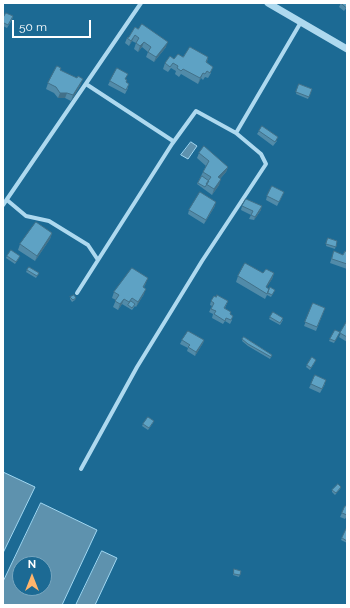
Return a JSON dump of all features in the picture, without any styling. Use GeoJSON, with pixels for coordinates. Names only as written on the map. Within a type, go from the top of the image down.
{"type":"FeatureCollection","features":[{"type":"Feature","properties":{"kind":"street"},"geometry":{"type":"LineString","coordinates":[[3,205],[141,3]]}},
{"type":"Feature","properties":{"kind":"street"},"geometry":{"type":"LineString","coordinates":[[268,3],[347,49]]}},
{"type":"Feature","properties":{"kind":"street"},"geometry":{"type":"LineString","coordinates":[[236,133],[300,22]]}},
{"type":"Feature","properties":{"kind":"street"},"geometry":{"type":"LineString","coordinates":[[86,84],[173,141]]}},
{"type":"Feature","properties":{"kind":"street"},"geometry":{"type":"LineString","coordinates":[[77,293],[173,141],[196,111],[236,133],[261,154],[266,164],[202,261],[137,367],[81,469]]}},
{"type":"Feature","properties":{"kind":"street"},"geometry":{"type":"LineString","coordinates":[[6,200],[26,216],[49,221],[88,245],[98,260]]}},
{"type":"Feature","properties":{"kind":"water"},"geometry":{"type":"Polygon","coordinates":[[[191,142],[197,146],[188,159],[181,155],[191,142]]]}},
{"type":"Feature","properties":{"kind":"water"},"geometry":{"type":"Polygon","coordinates":[[[3,472],[35,487],[3,553],[3,472]]]}},
{"type":"Feature","properties":{"kind":"water"},"geometry":{"type":"Polygon","coordinates":[[[41,503],[97,530],[62,605],[3,605],[3,582],[12,563],[12,596],[52,596],[52,556],[16,556],[41,503]]]}},
{"type":"Feature","properties":{"kind":"water"},"geometry":{"type":"Polygon","coordinates":[[[102,551],[117,558],[95,605],[76,605],[102,551]]]}},
{"type":"Feature","properties":{"kind":"building"},"geometry":{"type":"Polygon","coordinates":[[[341,3],[347,3],[347,6],[346,7],[341,3]]]}},
{"type":"Feature","properties":{"kind":"building"},"geometry":{"type":"Polygon","coordinates":[[[6,13],[13,16],[8,25],[4,23],[3,25],[3,18],[6,13]]]}},
{"type":"Feature","properties":{"kind":"building"},"geometry":{"type":"Polygon","coordinates":[[[142,24],[168,42],[156,57],[148,52],[151,47],[144,42],[140,46],[136,43],[139,38],[135,35],[131,41],[127,38],[135,27],[138,29],[142,24]]]}},
{"type":"Feature","properties":{"kind":"building"},"geometry":{"type":"Polygon","coordinates":[[[190,47],[208,57],[206,62],[213,67],[210,73],[207,71],[205,74],[203,73],[200,78],[183,69],[181,71],[177,68],[178,66],[173,63],[170,67],[165,63],[170,56],[174,59],[178,54],[183,57],[190,47]]]}},
{"type":"Feature","properties":{"kind":"building"},"geometry":{"type":"Polygon","coordinates":[[[57,66],[61,68],[60,70],[77,78],[78,76],[83,79],[73,95],[60,93],[56,87],[48,83],[57,66]]]}},
{"type":"Feature","properties":{"kind":"building"},"geometry":{"type":"Polygon","coordinates":[[[117,68],[128,74],[125,79],[129,84],[126,90],[110,81],[117,68]]]}},
{"type":"Feature","properties":{"kind":"building"},"geometry":{"type":"Polygon","coordinates":[[[299,84],[312,89],[309,97],[296,92],[299,84]]]}},
{"type":"Feature","properties":{"kind":"building"},"geometry":{"type":"Polygon","coordinates":[[[262,126],[278,137],[275,142],[259,131],[262,126]]]}},
{"type":"Feature","properties":{"kind":"building"},"geometry":{"type":"Polygon","coordinates":[[[204,146],[228,167],[218,177],[221,179],[214,189],[206,184],[211,177],[203,172],[209,161],[199,153],[204,146]]]}},
{"type":"Feature","properties":{"kind":"building"},"geometry":{"type":"Polygon","coordinates":[[[202,176],[209,181],[205,187],[198,183],[202,176]]]}},
{"type":"Feature","properties":{"kind":"building"},"geometry":{"type":"Polygon","coordinates":[[[272,186],[284,192],[279,202],[267,196],[272,186]]]}},
{"type":"Feature","properties":{"kind":"building"},"geometry":{"type":"Polygon","coordinates":[[[200,192],[216,202],[206,220],[189,210],[200,192]]]}},
{"type":"Feature","properties":{"kind":"building"},"geometry":{"type":"Polygon","coordinates":[[[246,199],[262,206],[255,217],[251,215],[253,211],[242,206],[246,199]]]}},
{"type":"Feature","properties":{"kind":"building"},"geometry":{"type":"Polygon","coordinates":[[[36,222],[52,233],[37,256],[20,244],[36,222]]]}},
{"type":"Feature","properties":{"kind":"building"},"geometry":{"type":"Polygon","coordinates":[[[328,238],[337,241],[336,247],[326,244],[328,238]]]}},
{"type":"Feature","properties":{"kind":"building"},"geometry":{"type":"Polygon","coordinates":[[[11,250],[20,256],[16,262],[7,256],[11,250]]]}},
{"type":"Feature","properties":{"kind":"building"},"geometry":{"type":"Polygon","coordinates":[[[334,251],[343,255],[345,251],[347,252],[347,264],[332,259],[334,251]]]}},
{"type":"Feature","properties":{"kind":"building"},"geometry":{"type":"Polygon","coordinates":[[[245,263],[263,273],[266,269],[274,273],[266,287],[269,289],[267,294],[238,276],[245,263]]]}},
{"type":"Feature","properties":{"kind":"building"},"geometry":{"type":"Polygon","coordinates":[[[29,267],[39,273],[37,276],[27,270],[29,267]]]}},
{"type":"Feature","properties":{"kind":"building"},"geometry":{"type":"Polygon","coordinates":[[[132,268],[148,278],[143,287],[146,289],[138,302],[132,298],[129,302],[124,299],[120,304],[115,301],[119,295],[114,292],[132,268]]]}},
{"type":"Feature","properties":{"kind":"building"},"geometry":{"type":"Polygon","coordinates":[[[270,287],[275,290],[272,295],[268,293],[270,287]]]}},
{"type":"Feature","properties":{"kind":"building"},"geometry":{"type":"Polygon","coordinates":[[[74,295],[76,298],[73,300],[70,297],[74,295]]]}},
{"type":"Feature","properties":{"kind":"building"},"geometry":{"type":"Polygon","coordinates":[[[217,295],[228,301],[224,308],[231,312],[230,314],[233,316],[231,320],[226,318],[225,321],[214,314],[216,311],[211,309],[214,303],[211,301],[214,296],[216,297],[217,295]]]}},
{"type":"Feature","properties":{"kind":"building"},"geometry":{"type":"Polygon","coordinates":[[[131,301],[135,304],[132,308],[128,305],[131,301]]]}},
{"type":"Feature","properties":{"kind":"building"},"geometry":{"type":"Polygon","coordinates":[[[313,303],[325,308],[317,327],[305,322],[313,303]]]}},
{"type":"Feature","properties":{"kind":"building"},"geometry":{"type":"Polygon","coordinates":[[[273,312],[283,318],[280,323],[270,317],[273,312]]]}},
{"type":"Feature","properties":{"kind":"building"},"geometry":{"type":"Polygon","coordinates":[[[347,321],[347,337],[340,333],[347,321]]]}},
{"type":"Feature","properties":{"kind":"building"},"geometry":{"type":"Polygon","coordinates":[[[335,330],[340,332],[335,341],[330,339],[335,330]]]}},
{"type":"Feature","properties":{"kind":"building"},"geometry":{"type":"Polygon","coordinates":[[[188,331],[204,340],[196,352],[188,347],[190,345],[182,340],[188,331]]]}},
{"type":"Feature","properties":{"kind":"building"},"geometry":{"type":"Polygon","coordinates":[[[244,337],[272,355],[271,357],[248,344],[242,339],[244,337]]]}},
{"type":"Feature","properties":{"kind":"building"},"geometry":{"type":"Polygon","coordinates":[[[312,357],[316,360],[311,368],[307,365],[312,357]]]}},
{"type":"Feature","properties":{"kind":"building"},"geometry":{"type":"Polygon","coordinates":[[[315,375],[326,380],[322,389],[311,384],[315,375]]]}},
{"type":"Feature","properties":{"kind":"building"},"geometry":{"type":"Polygon","coordinates":[[[148,417],[154,421],[149,428],[143,424],[148,417]]]}},
{"type":"Feature","properties":{"kind":"building"},"geometry":{"type":"Polygon","coordinates":[[[338,484],[341,487],[336,493],[332,490],[338,484]]]}},
{"type":"Feature","properties":{"kind":"building"},"geometry":{"type":"Polygon","coordinates":[[[345,506],[347,506],[347,515],[342,513],[345,506]]]}},
{"type":"Feature","properties":{"kind":"building"},"geometry":{"type":"Polygon","coordinates":[[[347,527],[347,541],[342,538],[347,527]]]}},
{"type":"Feature","properties":{"kind":"building"},"geometry":{"type":"Polygon","coordinates":[[[234,569],[241,571],[240,575],[234,574],[234,569]]]}}]}
